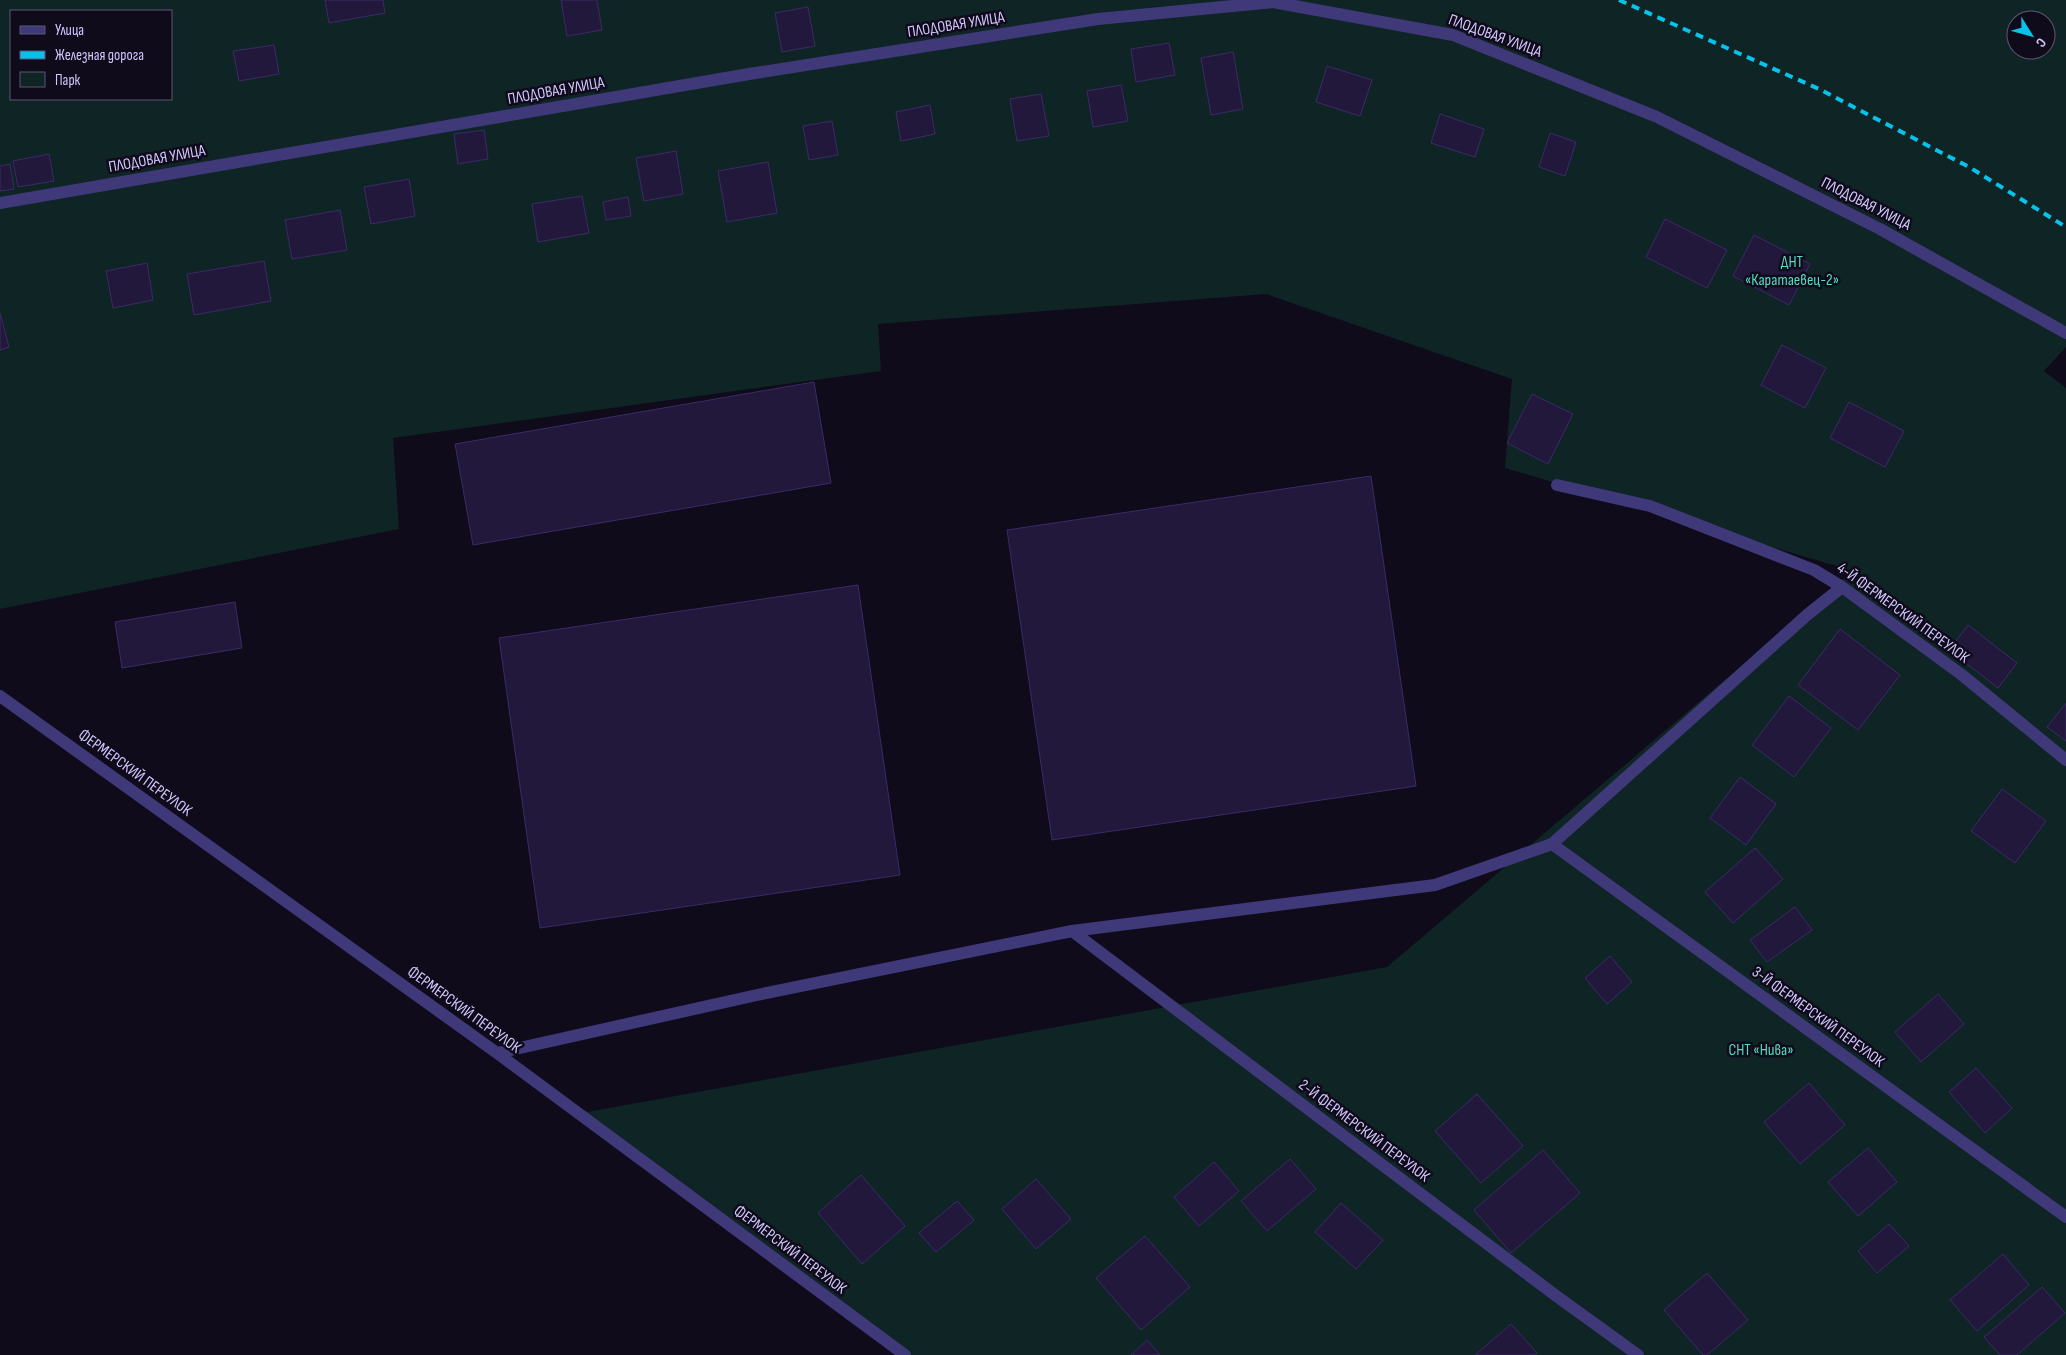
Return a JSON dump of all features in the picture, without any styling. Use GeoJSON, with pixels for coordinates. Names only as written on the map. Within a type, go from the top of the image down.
{"type":"FeatureCollection","features":[{"type":"Feature","properties":{"kind":"street","name":"ПЛОДОВАЯ УЛИЦА"},"geometry":{"type":"LineString","coordinates":[[0,202],[730,77],[1088,20],[1273,2],[1453,35],[1657,117],[1880,229],[2066,333]]}},
{"type":"Feature","properties":{"kind":"street","name":"4-Й ФЕРМЕРСКИЙ ПЕРЕУЛОК"},"geometry":{"type":"LineString","coordinates":[[1556,485],[1650,506],[1814,570],[1842,587],[1962,675],[2066,760]]}},
{"type":"Feature","properties":{"kind":"street"},"geometry":{"type":"LineString","coordinates":[[497,1053],[757,995],[1072,931],[1435,885],[1552,844],[1800,622],[1842,587]]}},
{"type":"Feature","properties":{"kind":"street","name":"ФЕРМЕРСКИЙ ПЕРЕУЛОК"},"geometry":{"type":"LineString","coordinates":[[0,696],[497,1053],[905,1355]]}},
{"type":"Feature","properties":{"kind":"street","name":"3-Й ФЕРМЕРСКИЙ ПЕРЕУЛОК"},"geometry":{"type":"LineString","coordinates":[[1552,844],[2066,1217]]}},
{"type":"Feature","properties":{"kind":"street","name":"2-Й ФЕРМЕРСКИЙ ПЕРЕУЛОК"},"geometry":{"type":"LineString","coordinates":[[1072,931],[1555,1295],[1638,1355]]}},
{"type":"Feature","properties":{"kind":"green space"},"geometry":{"type":"Polygon","coordinates":[[[0,0],[2066,0],[2066,347],[2044,371],[2066,388],[2066,1355],[904,1355],[576,1114],[1387,967],[1853,571],[1505,468],[1512,379],[1266,294],[878,324],[881,371],[393,438],[399,529],[0,609],[0,0]]]}},
{"type":"Feature","properties":{"kind":"building"},"geometry":{"type":"Polygon","coordinates":[[[325,0],[383,0],[385,13],[329,23],[325,0]]]}},
{"type":"Feature","properties":{"kind":"building"},"geometry":{"type":"Polygon","coordinates":[[[561,0],[597,0],[602,30],[567,36],[561,0]]]}},
{"type":"Feature","properties":{"kind":"building"},"geometry":{"type":"Polygon","coordinates":[[[808,7],[815,46],[782,52],[775,13],[808,7]]]}},
{"type":"Feature","properties":{"kind":"building"},"geometry":{"type":"Polygon","coordinates":[[[1169,43],[1175,75],[1136,82],[1131,49],[1169,43]]]}},
{"type":"Feature","properties":{"kind":"building"},"geometry":{"type":"Polygon","coordinates":[[[274,45],[279,74],[239,81],[233,51],[274,45]]]}},
{"type":"Feature","properties":{"kind":"building"},"geometry":{"type":"Polygon","coordinates":[[[1233,52],[1243,109],[1211,115],[1201,58],[1233,52]]]}},
{"type":"Feature","properties":{"kind":"building"},"geometry":{"type":"Polygon","coordinates":[[[1327,66],[1372,80],[1360,116],[1316,102],[1327,66]]]}},
{"type":"Feature","properties":{"kind":"building"},"geometry":{"type":"Polygon","coordinates":[[[1121,85],[1128,121],[1093,127],[1087,91],[1121,85]]]}},
{"type":"Feature","properties":{"kind":"building"},"geometry":{"type":"Polygon","coordinates":[[[1041,94],[1049,136],[1017,141],[1010,99],[1041,94]]]}},
{"type":"Feature","properties":{"kind":"building"},"geometry":{"type":"Polygon","coordinates":[[[930,105],[935,134],[901,141],[896,112],[930,105]]]}},
{"type":"Feature","properties":{"kind":"building"},"geometry":{"type":"Polygon","coordinates":[[[1440,114],[1484,129],[1475,157],[1431,143],[1440,114]]]}},
{"type":"Feature","properties":{"kind":"building"},"geometry":{"type":"Polygon","coordinates":[[[832,121],[838,155],[809,160],[803,126],[832,121]]]}},
{"type":"Feature","properties":{"kind":"building"},"geometry":{"type":"Polygon","coordinates":[[[484,130],[488,159],[458,164],[454,134],[484,130]]]}},
{"type":"Feature","properties":{"kind":"building"},"geometry":{"type":"Polygon","coordinates":[[[1550,133],[1576,142],[1565,176],[1539,167],[1550,133]]]}},
{"type":"Feature","properties":{"kind":"building"},"geometry":{"type":"Polygon","coordinates":[[[676,151],[683,194],[644,201],[636,158],[676,151]]]}},
{"type":"Feature","properties":{"kind":"building"},"geometry":{"type":"Polygon","coordinates":[[[49,154],[54,181],[18,187],[13,161],[49,154]]]}},
{"type":"Feature","properties":{"kind":"building"},"geometry":{"type":"Polygon","coordinates":[[[768,162],[777,213],[727,222],[718,171],[768,162]]]}},
{"type":"Feature","properties":{"kind":"building"},"geometry":{"type":"Polygon","coordinates":[[[10,164],[14,189],[0,191],[0,166],[10,164]]]}},
{"type":"Feature","properties":{"kind":"building"},"geometry":{"type":"Polygon","coordinates":[[[409,179],[415,216],[371,224],[364,187],[409,179]]]}},
{"type":"Feature","properties":{"kind":"building"},"geometry":{"type":"Polygon","coordinates":[[[582,196],[589,233],[538,242],[532,204],[582,196]]]}},
{"type":"Feature","properties":{"kind":"building"},"geometry":{"type":"Polygon","coordinates":[[[628,197],[631,216],[606,220],[603,202],[628,197]]]}},
{"type":"Feature","properties":{"kind":"building"},"geometry":{"type":"Polygon","coordinates":[[[340,210],[347,250],[292,259],[285,220],[340,210]]]}},
{"type":"Feature","properties":{"kind":"building"},"geometry":{"type":"Polygon","coordinates":[[[1665,219],[1727,250],[1707,288],[1646,257],[1665,219]]]}},
{"type":"Feature","properties":{"kind":"building"},"geometry":{"type":"Polygon","coordinates":[[[1754,235],[1810,264],[1789,305],[1733,276],[1754,235]]]}},
{"type":"Feature","properties":{"kind":"building"},"geometry":{"type":"Polygon","coordinates":[[[264,261],[271,301],[194,315],[187,274],[264,261]]]}},
{"type":"Feature","properties":{"kind":"building"},"geometry":{"type":"Polygon","coordinates":[[[147,263],[153,300],[113,308],[106,271],[147,263]]]}},
{"type":"Feature","properties":{"kind":"building"},"geometry":{"type":"Polygon","coordinates":[[[0,313],[9,347],[0,350],[0,313]]]}},
{"type":"Feature","properties":{"kind":"building"},"geometry":{"type":"Polygon","coordinates":[[[1782,345],[1826,368],[1805,408],[1761,385],[1782,345]]]}},
{"type":"Feature","properties":{"kind":"building"},"geometry":{"type":"Polygon","coordinates":[[[814,382],[831,483],[473,545],[455,444],[814,382]]]}},
{"type":"Feature","properties":{"kind":"building"},"geometry":{"type":"Polygon","coordinates":[[[1532,394],[1573,414],[1548,464],[1507,443],[1532,394]]]}},
{"type":"Feature","properties":{"kind":"building"},"geometry":{"type":"Polygon","coordinates":[[[1849,402],[1904,431],[1885,467],[1830,438],[1849,402]]]}},
{"type":"Feature","properties":{"kind":"building"},"geometry":{"type":"Polygon","coordinates":[[[1371,476],[1416,786],[1052,840],[1007,530],[1371,476]]]}},
{"type":"Feature","properties":{"kind":"building"},"geometry":{"type":"Polygon","coordinates":[[[858,585],[900,875],[540,928],[499,638],[858,585]]]}},
{"type":"Feature","properties":{"kind":"building"},"geometry":{"type":"Polygon","coordinates":[[[235,602],[242,648],[122,668],[115,622],[235,602]]]}},
{"type":"Feature","properties":{"kind":"building"},"geometry":{"type":"Polygon","coordinates":[[[1968,625],[2017,663],[1998,688],[1949,650],[1968,625]]]}},
{"type":"Feature","properties":{"kind":"building"},"geometry":{"type":"Polygon","coordinates":[[[1840,629],[1900,675],[1858,730],[1798,685],[1840,629]]]}},
{"type":"Feature","properties":{"kind":"building"},"geometry":{"type":"Polygon","coordinates":[[[1789,696],[1831,728],[1794,777],[1752,745],[1789,696]]]}},
{"type":"Feature","properties":{"kind":"building"},"geometry":{"type":"Polygon","coordinates":[[[2066,703],[2066,741],[2047,727],[2066,703]]]}},
{"type":"Feature","properties":{"kind":"building"},"geometry":{"type":"Polygon","coordinates":[[[1740,777],[1776,804],[1746,845],[1710,818],[1740,777]]]}},
{"type":"Feature","properties":{"kind":"building"},"geometry":{"type":"Polygon","coordinates":[[[2002,789],[2046,821],[2015,863],[1971,831],[2002,789]]]}},
{"type":"Feature","properties":{"kind":"building"},"geometry":{"type":"Polygon","coordinates":[[[1755,848],[1783,879],[1733,923],[1705,892],[1755,848]]]}},
{"type":"Feature","properties":{"kind":"building"},"geometry":{"type":"Polygon","coordinates":[[[1795,907],[1812,930],[1767,962],[1750,940],[1795,907]]]}},
{"type":"Feature","properties":{"kind":"building"},"geometry":{"type":"Polygon","coordinates":[[[1610,956],[1632,982],[1607,1004],[1585,978],[1610,956]]]}},
{"type":"Feature","properties":{"kind":"building"},"geometry":{"type":"Polygon","coordinates":[[[1938,994],[1964,1024],[1921,1062],[1895,1032],[1938,994]]]}},
{"type":"Feature","properties":{"kind":"building"},"geometry":{"type":"Polygon","coordinates":[[[1976,1068],[2012,1108],[1985,1133],[1949,1092],[1976,1068]]]}},
{"type":"Feature","properties":{"kind":"building"},"geometry":{"type":"Polygon","coordinates":[[[1809,1083],[1845,1125],[1800,1164],[1764,1122],[1809,1083]]]}},
{"type":"Feature","properties":{"kind":"building"},"geometry":{"type":"Polygon","coordinates":[[[1477,1094],[1523,1146],[1481,1183],[1435,1131],[1477,1094]]]}},
{"type":"Feature","properties":{"kind":"building"},"geometry":{"type":"Polygon","coordinates":[[[1868,1148],[1897,1182],[1858,1216],[1828,1182],[1868,1148]]]}},
{"type":"Feature","properties":{"kind":"building"},"geometry":{"type":"Polygon","coordinates":[[[1543,1150],[1580,1193],[1511,1253],[1474,1210],[1543,1150]]]}},
{"type":"Feature","properties":{"kind":"building"},"geometry":{"type":"Polygon","coordinates":[[[1290,1159],[1316,1189],[1267,1231],[1241,1201],[1290,1159]]]}},
{"type":"Feature","properties":{"kind":"building"},"geometry":{"type":"Polygon","coordinates":[[[1214,1162],[1239,1191],[1199,1226],[1174,1197],[1214,1162]]]}},
{"type":"Feature","properties":{"kind":"building"},"geometry":{"type":"Polygon","coordinates":[[[861,1175],[905,1226],[862,1264],[818,1213],[861,1175]]]}},
{"type":"Feature","properties":{"kind":"building"},"geometry":{"type":"Polygon","coordinates":[[[1036,1179],[1071,1219],[1036,1249],[1002,1209],[1036,1179]]]}},
{"type":"Feature","properties":{"kind":"building"},"geometry":{"type":"Polygon","coordinates":[[[957,1201],[974,1220],[936,1252],[919,1233],[957,1201]]]}},
{"type":"Feature","properties":{"kind":"building"},"geometry":{"type":"Polygon","coordinates":[[[1341,1203],[1383,1240],[1356,1269],[1315,1232],[1341,1203]]]}},
{"type":"Feature","properties":{"kind":"building"},"geometry":{"type":"Polygon","coordinates":[[[1889,1224],[1909,1246],[1877,1273],[1858,1251],[1889,1224]]]}},
{"type":"Feature","properties":{"kind":"building"},"geometry":{"type":"Polygon","coordinates":[[[1145,1236],[1190,1287],[1141,1330],[1096,1278],[1145,1236]]]}},
{"type":"Feature","properties":{"kind":"building"},"geometry":{"type":"Polygon","coordinates":[[[2003,1254],[2029,1285],[1977,1331],[1950,1300],[2003,1254]]]}},
{"type":"Feature","properties":{"kind":"building"},"geometry":{"type":"Polygon","coordinates":[[[1707,1273],[1748,1320],[1707,1355],[1703,1355],[1664,1310],[1707,1273]]]}},
{"type":"Feature","properties":{"kind":"building"},"geometry":{"type":"Polygon","coordinates":[[[2042,1287],[2065,1313],[2017,1355],[2000,1355],[1984,1337],[2042,1287]]]}},
{"type":"Feature","properties":{"kind":"building"},"geometry":{"type":"Polygon","coordinates":[[[1511,1324],[1537,1353],[1534,1355],[1475,1355],[1511,1324]]]}},
{"type":"Feature","properties":{"kind":"building"},"geometry":{"type":"Polygon","coordinates":[[[1147,1340],[1160,1355],[1131,1355],[1147,1340]]]}},
{"type":"Feature","properties":{"kind":"railway"},"geometry":{"type":"LineString","coordinates":[[1619,0],[1819,89],[1969,167],[2066,227]]}},
{"type":"Feature","properties":{"kind":"park label","name":"ДНТ «Каратаевец-2»"},"geometry":{"type":"Point","coordinates":[1792,271]}},
{"type":"Feature","properties":{"kind":"park label","name":"СНТ «Нива»"},"geometry":{"type":"Point","coordinates":[1761,1050]}}]}
